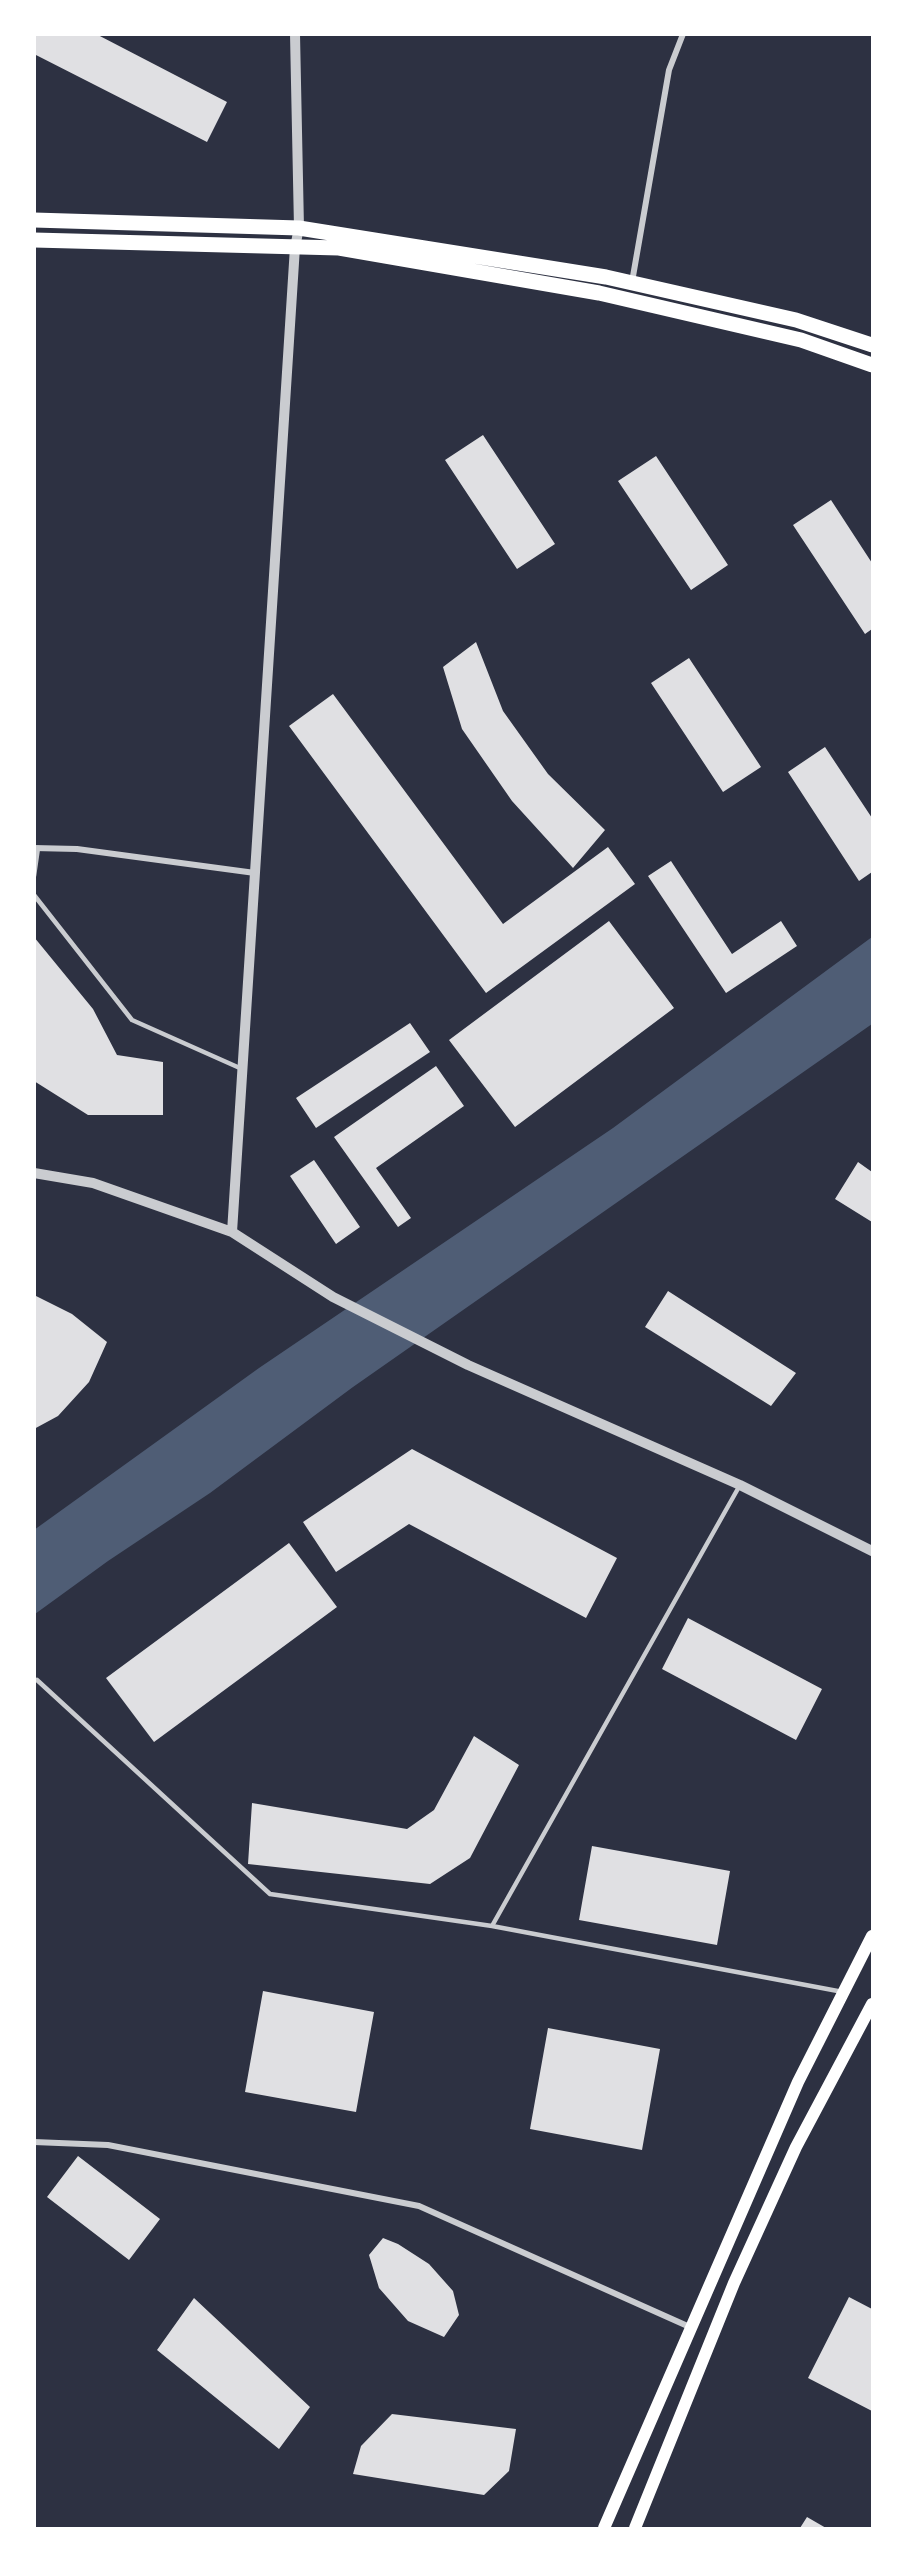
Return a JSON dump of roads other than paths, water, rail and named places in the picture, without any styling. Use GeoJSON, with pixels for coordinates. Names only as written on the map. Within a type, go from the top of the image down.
{"type":"FeatureCollection","features":[{"type":"Feature","properties":{"kind":"main road"},"geometry":{"type":"LineString","coordinates":[[34,220],[299,228],[632,282],[796,320],[873,345]]}},
{"type":"Feature","properties":{"kind":"main road"},"geometry":{"type":"LineString","coordinates":[[34,240],[339,249],[599,293],[801,340],[873,365]]}},
{"type":"Feature","properties":{"kind":"main road"},"geometry":{"type":"LineString","coordinates":[[605,2528],[798,2082],[873,1936]]}},
{"type":"Feature","properties":{"kind":"main road"},"geometry":{"type":"LineString","coordinates":[[635,2529],[734,2283],[796,2147],[873,2004]]}},
{"type":"Feature","properties":{"kind":"street"},"geometry":{"type":"LineString","coordinates":[[232,1232],[295,247],[299,228],[295,34]]}},
{"type":"Feature","properties":{"kind":"street"},"geometry":{"type":"LineString","coordinates":[[632,282],[669,70],[682,34]]}},
{"type":"Feature","properties":{"kind":"street"},"geometry":{"type":"LineString","coordinates":[[36,848],[78,849],[255,873]]}},
{"type":"Feature","properties":{"kind":"street"},"geometry":{"type":"LineString","coordinates":[[34,1173],[93,1183],[232,1232],[333,1297],[468,1365],[740,1485],[873,1551]]}},
{"type":"Feature","properties":{"kind":"street"},"geometry":{"type":"LineString","coordinates":[[34,2142],[108,2145],[419,2206],[693,2329]]}},
{"type":"Feature","properties":{"kind":"lane"},"geometry":{"type":"LineString","coordinates":[[34,876],[36,848]]}},
{"type":"Feature","properties":{"kind":"lane"},"geometry":{"type":"LineString","coordinates":[[34,895],[132,1020],[243,1069]]}},
{"type":"Feature","properties":{"kind":"lane"},"geometry":{"type":"LineString","coordinates":[[492,1926],[740,1485]]}},
{"type":"Feature","properties":{"kind":"lane"},"geometry":{"type":"LineString","coordinates":[[37,1680],[270,1894],[492,1926],[844,1992]]}},
{"type":"Feature","properties":{"kind":"water"},"geometry":{"type":"Polygon","coordinates":[[[872,937],[872,1024],[353,1387],[210,1493],[108,1561],[35,1614],[34,1530],[259,1368],[613,1128],[872,937]]]}}]}
